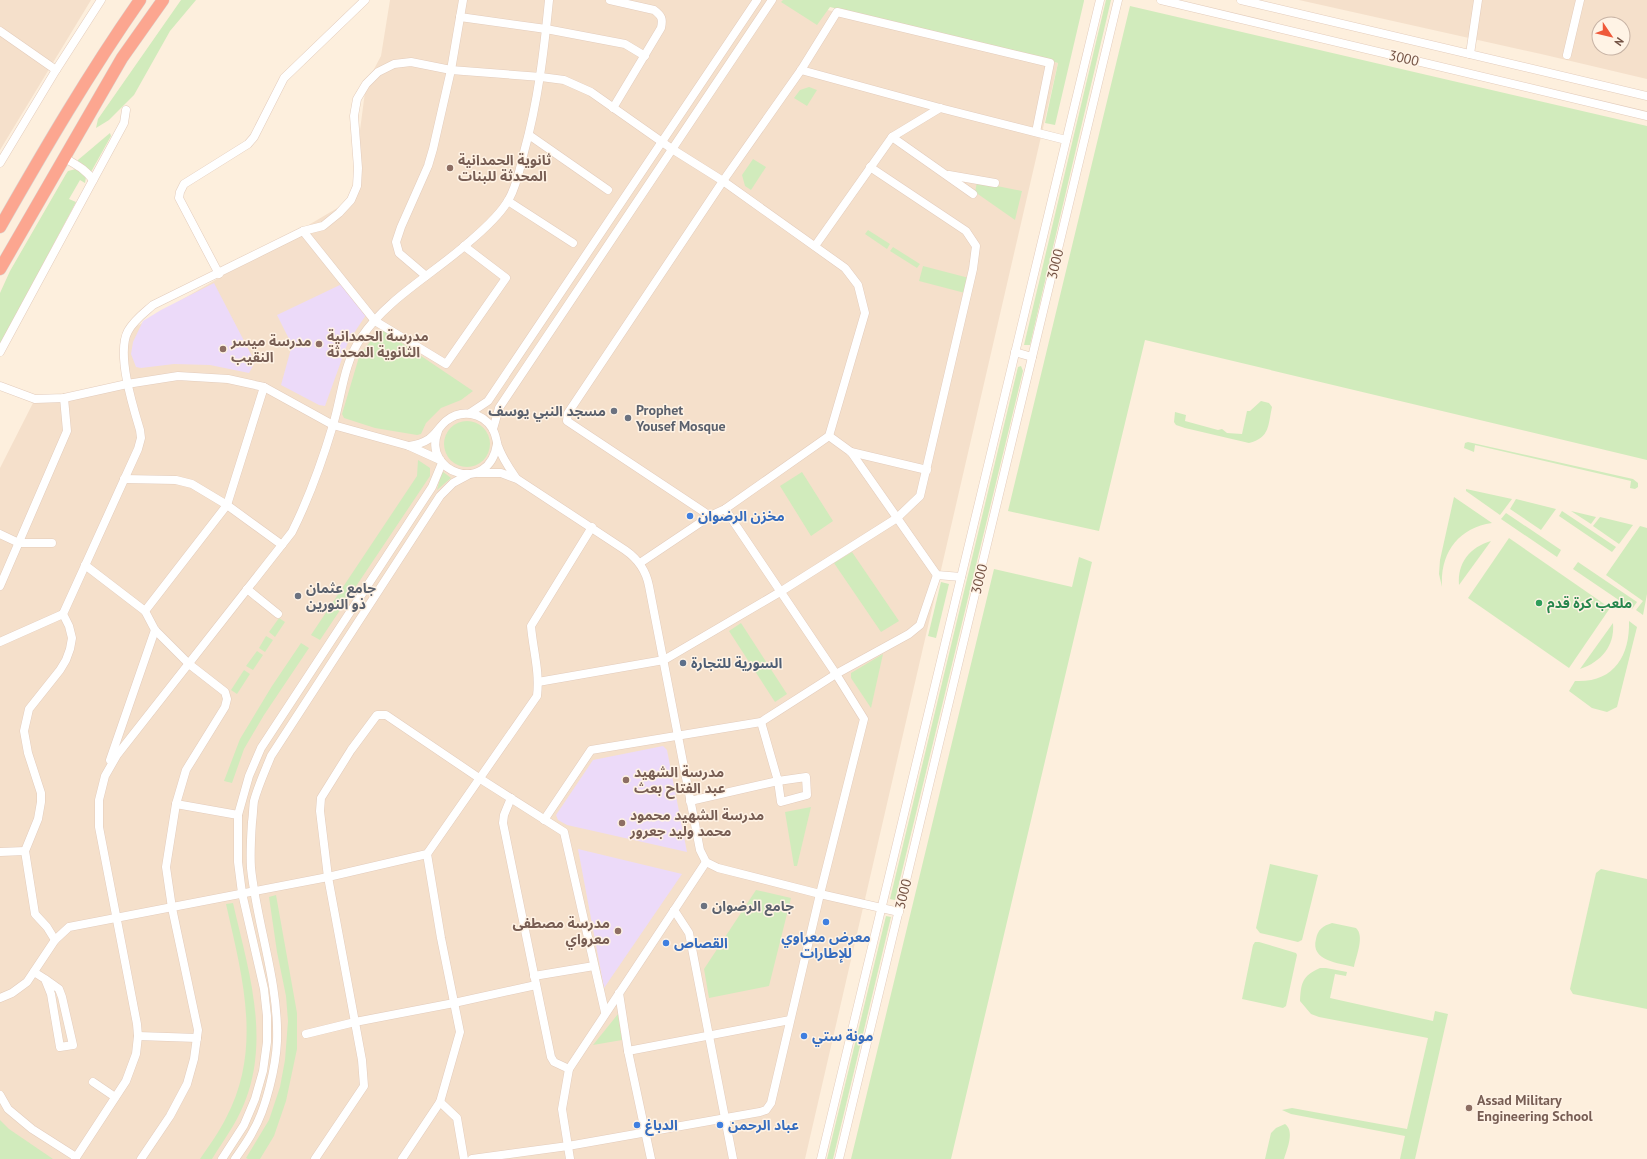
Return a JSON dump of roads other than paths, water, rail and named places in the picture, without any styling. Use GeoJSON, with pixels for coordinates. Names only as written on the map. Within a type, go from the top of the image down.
{"type":"FeatureCollection","features":[{"type":"Feature","properties":{"kind":"highway"},"geometry":{"type":"LineString","coordinates":[[0,227],[48,142],[104,52],[140,0]]}},
{"type":"Feature","properties":{"kind":"highway"},"geometry":{"type":"LineString","coordinates":[[0,269],[122,58],[163,0]]}},
{"type":"Feature","properties":{"kind":"street"},"geometry":{"type":"LineString","coordinates":[[0,163],[56,70],[101,0]]}},
{"type":"Feature","properties":{"kind":"street"},"geometry":{"type":"LineString","coordinates":[[219,274],[179,198],[184,184],[248,144],[254,137],[284,78],[366,0]]}},
{"type":"Feature","properties":{"kind":"street"},"geometry":{"type":"LineString","coordinates":[[426,276],[399,253],[396,242],[401,227],[428,166],[451,70],[463,0]]}},
{"type":"Feature","properties":{"kind":"street"},"geometry":{"type":"LineString","coordinates":[[105,776],[117,755],[292,532],[304,508],[333,425],[350,357],[361,337],[381,314],[464,246],[491,221],[508,201],[515,188],[529,135],[541,77],[549,0]]}},
{"type":"Feature","properties":{"kind":"street"},"geometry":{"type":"LineString","coordinates":[[610,0],[654,10],[661,15],[662,21],[661,28],[613,108]]}},
{"type":"Feature","properties":{"kind":"street"},"geometry":{"type":"LineString","coordinates":[[470,414],[488,401],[757,0]]}},
{"type":"Feature","properties":{"kind":"street"},"geometry":{"type":"LineString","coordinates":[[493,429],[499,408],[772,0]]}},
{"type":"Feature","properties":{"kind":"street","name":"3000"},"geometry":{"type":"LineString","coordinates":[[821,1159],[1100,0]]}},
{"type":"Feature","properties":{"kind":"street","name":"3000"},"geometry":{"type":"LineString","coordinates":[[839,1159],[1118,0]]}},
{"type":"Feature","properties":{"kind":"street","name":"3000"},"geometry":{"type":"LineString","coordinates":[[1161,0],[1647,116]]}},
{"type":"Feature","properties":{"kind":"street"},"geometry":{"type":"LineString","coordinates":[[1241,0],[1647,96]]}},
{"type":"Feature","properties":{"kind":"street"},"geometry":{"type":"LineString","coordinates":[[1470,54],[1478,0]]}},
{"type":"Feature","properties":{"kind":"street"},"geometry":{"type":"LineString","coordinates":[[1567,55],[1580,0]]}},
{"type":"Feature","properties":{"kind":"street"},"geometry":{"type":"LineString","coordinates":[[710,516],[567,420],[568,413],[723,181],[801,70],[837,12],[1050,63],[1036,132]]}},
{"type":"Feature","properties":{"kind":"street"},"geometry":{"type":"LineString","coordinates":[[460,17],[625,44],[645,56]]}},
{"type":"Feature","properties":{"kind":"street"},"geometry":{"type":"LineString","coordinates":[[0,31],[56,70]]}},
{"type":"Feature","properties":{"kind":"street"},"geometry":{"type":"LineString","coordinates":[[0,642],[63,614],[138,449],[141,438],[140,430],[127,384],[124,349],[127,332],[136,319],[153,305],[219,274],[303,231],[323,226],[339,213],[351,200],[357,186],[358,168],[354,116],[357,99],[366,84],[378,72],[394,64],[411,62],[451,70],[564,80],[591,92],[672,149],[723,181],[815,246],[845,268],[858,285],[864,313],[828,436],[725,509],[710,516],[640,563]]}},
{"type":"Feature","properties":{"kind":"street"},"geometry":{"type":"LineString","coordinates":[[801,70],[940,108],[1066,140]]}},
{"type":"Feature","properties":{"kind":"street"},"geometry":{"type":"LineString","coordinates":[[815,246],[892,137],[940,108]]}},
{"type":"Feature","properties":{"kind":"street"},"geometry":{"type":"LineString","coordinates":[[0,352],[124,123],[126,110]]}},
{"type":"Feature","properties":{"kind":"street"},"geometry":{"type":"LineString","coordinates":[[529,135],[608,190]]}},
{"type":"Feature","properties":{"kind":"street"},"geometry":{"type":"LineString","coordinates":[[892,137],[973,194]]}},
{"type":"Feature","properties":{"kind":"street"},"geometry":{"type":"LineString","coordinates":[[68,160],[88,172],[93,180]]}},
{"type":"Feature","properties":{"kind":"street"},"geometry":{"type":"LineString","coordinates":[[538,682],[664,660],[780,592],[898,518],[920,496],[973,268],[976,246],[966,231],[870,167]]}},
{"type":"Feature","properties":{"kind":"street"},"geometry":{"type":"LineString","coordinates":[[945,174],[995,182]]}},
{"type":"Feature","properties":{"kind":"street"},"geometry":{"type":"LineString","coordinates":[[508,201],[573,243]]}},
{"type":"Feature","properties":{"kind":"street"},"geometry":{"type":"LineString","coordinates":[[303,231],[375,321],[446,364],[506,278],[464,246]]}},
{"type":"Feature","properties":{"kind":"street"},"geometry":{"type":"LineString","coordinates":[[1015,352],[1032,356]]}},
{"type":"Feature","properties":{"kind":"street"},"geometry":{"type":"LineString","coordinates":[[0,386],[34,399],[64,398],[127,384],[178,376],[228,379],[264,387],[333,425],[409,446],[441,462],[454,472],[468,475]]}},
{"type":"Feature","properties":{"kind":"street"},"geometry":{"type":"LineString","coordinates":[[145,611],[227,505],[264,387]]}},
{"type":"Feature","properties":{"kind":"street"},"geometry":{"type":"LineString","coordinates":[[0,586],[67,431],[64,398]]}},
{"type":"Feature","properties":{"kind":"street"},"geometry":{"type":"LineString","coordinates":[[409,446],[423,442],[435,434],[445,422],[453,416],[470,414],[483,419],[493,429],[497,444],[506,462],[517,478]]}},
{"type":"Feature","properties":{"kind":"street"},"geometry":{"type":"LineString","coordinates":[[440,428],[436,436],[435,444],[441,462],[432,487],[261,748],[249,776],[238,815],[238,862],[242,893],[264,989],[267,1016],[267,1042],[263,1071],[255,1099],[244,1125],[224,1156],[234,1159],[254,1130],[265,1102],[273,1072],[277,1042],[277,1015],[274,989],[254,891],[251,867],[251,835],[254,802],[271,756],[440,496],[453,483],[468,475],[478,473],[501,473],[517,478],[592,527],[631,554],[640,563],[648,580],[700,850],[706,862],[718,868],[899,912]]}},
{"type":"Feature","properties":{"kind":"street"},"geometry":{"type":"LineString","coordinates":[[828,436],[851,452],[937,575]]}},
{"type":"Feature","properties":{"kind":"street"},"geometry":{"type":"LineString","coordinates":[[478,473],[486,468],[492,461],[496,453],[497,444]]}},
{"type":"Feature","properties":{"kind":"street"},"geometry":{"type":"LineString","coordinates":[[851,452],[927,470]]}},
{"type":"Feature","properties":{"kind":"street"},"geometry":{"type":"LineString","coordinates":[[124,479],[176,480],[192,484],[227,505],[282,546]]}},
{"type":"Feature","properties":{"kind":"street"},"geometry":{"type":"LineString","coordinates":[[472,1159],[568,1146],[726,1118],[766,1110],[771,1103],[820,894],[864,719],[836,674],[725,509]]}},
{"type":"Feature","properties":{"kind":"street"},"geometry":{"type":"LineString","coordinates":[[0,998],[12,993],[27,982],[55,940],[69,927],[328,877],[427,854],[537,696],[538,682],[532,644],[531,626],[592,527]]}},
{"type":"Feature","properties":{"kind":"street"},"geometry":{"type":"LineString","coordinates":[[0,534],[19,542],[52,543]]}},
{"type":"Feature","properties":{"kind":"street"},"geometry":{"type":"LineString","coordinates":[[86,565],[145,611],[155,630],[189,664],[225,692],[227,699],[225,707],[186,770],[176,804],[166,867],[172,908],[198,1030],[194,1059],[187,1084],[170,1116],[141,1159]]}},
{"type":"Feature","properties":{"kind":"street"},"geometry":{"type":"LineString","coordinates":[[937,575],[961,577]]}},
{"type":"Feature","properties":{"kind":"street"},"geometry":{"type":"LineString","coordinates":[[544,820],[592,750],[678,737],[761,722],[836,674],[909,634],[920,625],[937,575]]}},
{"type":"Feature","properties":{"kind":"street"},"geometry":{"type":"LineString","coordinates":[[247,589],[278,614]]}},
{"type":"Feature","properties":{"kind":"street"},"geometry":{"type":"LineString","coordinates":[[55,940],[47,927],[36,914],[25,851],[38,819],[41,793],[28,753],[24,731],[29,709],[66,660],[72,638],[69,626],[63,614]]}},
{"type":"Feature","properties":{"kind":"street"},"geometry":{"type":"LineString","coordinates":[[0,1095],[8,1109],[32,1129],[75,1158],[126,1081],[136,1054],[138,1036],[137,1024],[99,827],[99,800],[105,776],[155,630]]}},
{"type":"Feature","properties":{"kind":"street"},"geometry":{"type":"LineString","coordinates":[[298,692],[309,698]]}},
{"type":"Feature","properties":{"kind":"street"},"geometry":{"type":"LineString","coordinates":[[315,1159],[364,1086],[362,1060],[328,877],[320,811],[322,798],[351,750],[377,715],[386,715],[479,778],[564,832],[605,1012]]}},
{"type":"Feature","properties":{"kind":"street"},"geometry":{"type":"LineString","coordinates":[[690,800],[778,781],[761,722]]}},
{"type":"Feature","properties":{"kind":"street"},"geometry":{"type":"LineString","coordinates":[[512,798],[504,816],[503,823],[534,976],[551,1056],[554,1062],[569,1069]]}},
{"type":"Feature","properties":{"kind":"street"},"geometry":{"type":"LineString","coordinates":[[176,804],[238,815]]}},
{"type":"Feature","properties":{"kind":"street"},"geometry":{"type":"LineString","coordinates":[[0,852],[25,851]]}},
{"type":"Feature","properties":{"kind":"street"},"geometry":{"type":"LineString","coordinates":[[402,1159],[440,1102],[460,1032],[441,938],[427,854]]}},
{"type":"Feature","properties":{"kind":"street"},"geometry":{"type":"LineString","coordinates":[[570,1159],[562,1109],[569,1069],[605,1012],[706,862]]}},
{"type":"Feature","properties":{"kind":"street"},"geometry":{"type":"LineString","coordinates":[[674,910],[689,933],[734,1159]]}},
{"type":"Feature","properties":{"kind":"street"},"geometry":{"type":"LineString","coordinates":[[534,976],[594,966]]}},
{"type":"Feature","properties":{"kind":"street"},"geometry":{"type":"LineString","coordinates":[[34,972],[45,979],[59,989],[73,1045],[60,1047],[51,994],[45,979]]}},
{"type":"Feature","properties":{"kind":"street"},"geometry":{"type":"LineString","coordinates":[[306,1034],[355,1022],[454,1003],[536,985]]}},
{"type":"Feature","properties":{"kind":"street"},"geometry":{"type":"LineString","coordinates":[[619,993],[628,1051],[651,1159]]}},
{"type":"Feature","properties":{"kind":"street"},"geometry":{"type":"LineString","coordinates":[[628,1051],[790,1020]]}},
{"type":"Feature","properties":{"kind":"street"},"geometry":{"type":"LineString","coordinates":[[138,1036],[197,1038]]}},
{"type":"Feature","properties":{"kind":"street"},"geometry":{"type":"LineString","coordinates":[[93,1082],[115,1097]]}},
{"type":"Feature","properties":{"kind":"street"},"geometry":{"type":"LineString","coordinates":[[440,1102],[457,1118],[464,1159]]}},
{"type":"Feature","properties":{"kind":"place","name":"ثانوية الحمدانية المحدثة للبنات"},"geometry":{"type":"Point","coordinates":[450,168]}},
{"type":"Feature","properties":{"kind":"place","name":"مدرسة الحمدانية الثانوية المحدثة"},"geometry":{"type":"Point","coordinates":[319,344]}},
{"type":"Feature","properties":{"kind":"place","name":"مدرسة ميسر النقيب"},"geometry":{"type":"Point","coordinates":[223,349]}},
{"type":"Feature","properties":{"kind":"place","name":"مسجد النبي يوسف"},"geometry":{"type":"Point","coordinates":[614,411]}},
{"type":"Feature","properties":{"kind":"place","name":"Prophet Yousef Mosque"},"geometry":{"type":"Point","coordinates":[628,418]}},
{"type":"Feature","properties":{"kind":"place","name":"مخزن الرضوان"},"geometry":{"type":"Point","coordinates":[690,516]}},
{"type":"Feature","properties":{"kind":"place","name":"جامع عثمان ذو النورين"},"geometry":{"type":"Point","coordinates":[298,596]}},
{"type":"Feature","properties":{"kind":"place","name":"ملعب كرة قدم"},"geometry":{"type":"Point","coordinates":[1539,603]}},
{"type":"Feature","properties":{"kind":"place","name":"السورية للتجارة"},"geometry":{"type":"Point","coordinates":[683,663]}},
{"type":"Feature","properties":{"kind":"place","name":"مدرسة الشهيد عبد الفتاح بعث"},"geometry":{"type":"Point","coordinates":[626,780]}},
{"type":"Feature","properties":{"kind":"place","name":"مدرسة الشهيد محمود محمد وليد جعرور"},"geometry":{"type":"Point","coordinates":[622,823]}},
{"type":"Feature","properties":{"kind":"place","name":"جامع الرضوان"},"geometry":{"type":"Point","coordinates":[704,906]}},
{"type":"Feature","properties":{"kind":"place","name":"معرض معراوي للإطارات"},"geometry":{"type":"Point","coordinates":[826,922]}},
{"type":"Feature","properties":{"kind":"place","name":"مدرسة مصطفى معرواي"},"geometry":{"type":"Point","coordinates":[618,931]}},
{"type":"Feature","properties":{"kind":"place","name":"القصاص"},"geometry":{"type":"Point","coordinates":[666,943]}},
{"type":"Feature","properties":{"kind":"place","name":"مونة ستي"},"geometry":{"type":"Point","coordinates":[804,1036]}},
{"type":"Feature","properties":{"kind":"place","name":"Assad Military Engineering School"},"geometry":{"type":"Point","coordinates":[1469,1108]}},
{"type":"Feature","properties":{"kind":"place","name":"الدباغ"},"geometry":{"type":"Point","coordinates":[637,1125]}},
{"type":"Feature","properties":{"kind":"place","name":"عباد الرحمن"},"geometry":{"type":"Point","coordinates":[720,1125]}}]}
